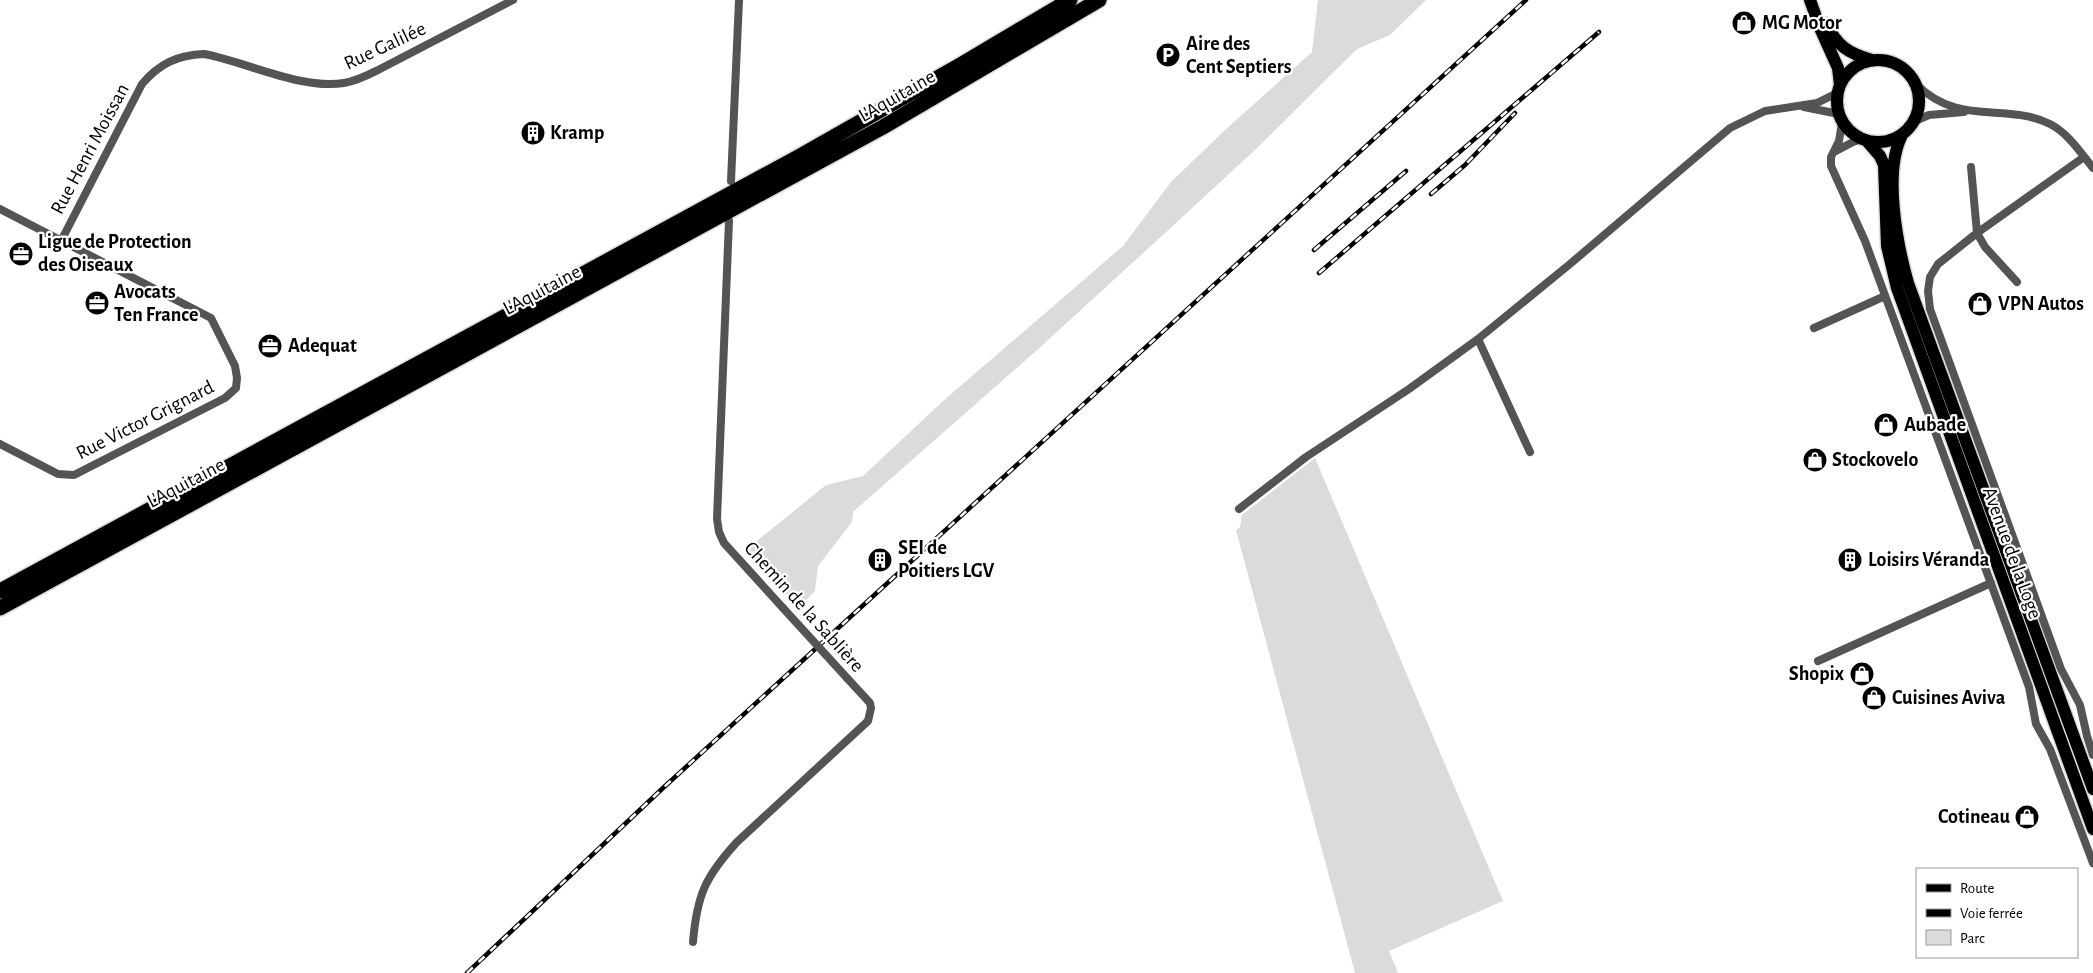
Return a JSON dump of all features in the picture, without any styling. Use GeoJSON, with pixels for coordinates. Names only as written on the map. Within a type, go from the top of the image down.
{"type":"FeatureCollection","features":[{"type":"Feature","properties":{"kind":"highway","name":"L'Aquitaine"},"geometry":{"type":"LineString","coordinates":[[0,591],[800,156],[1070,0]]}},
{"type":"Feature","properties":{"kind":"highway","name":"L'Aquitaine"},"geometry":{"type":"LineString","coordinates":[[0,608],[875,132],[1099,0]]}},
{"type":"Feature","properties":{"kind":"main road"},"geometry":{"type":"LineString","coordinates":[[1811,0],[1841,46],[1855,56],[1893,63],[1906,72],[1916,84],[1919,103],[1915,120],[1902,135],[1894,157],[1894,211],[1902,286]]}},
{"type":"Feature","properties":{"kind":"main road"},"geometry":{"type":"LineString","coordinates":[[1811,0],[1820,28],[1838,68],[1840,118],[1851,132],[1865,140],[1880,156],[1884,165],[1887,246],[1902,286]]}},
{"type":"Feature","properties":{"kind":"main road"},"geometry":{"type":"LineString","coordinates":[[1838,89],[1847,73],[1858,64],[1872,60]]}},
{"type":"Feature","properties":{"kind":"main road"},"geometry":{"type":"LineString","coordinates":[[1865,140],[1879,142],[1891,140],[1902,135]]}},
{"type":"Feature","properties":{"kind":"main road","name":"Avenue de la Loge"},"geometry":{"type":"LineString","coordinates":[[1902,286],[2093,788]]}},
{"type":"Feature","properties":{"kind":"main road","name":"Avenue de la Loge"},"geometry":{"type":"LineString","coordinates":[[1902,286],[2093,829]]}},
{"type":"Feature","properties":{"kind":"street","name":"Rue Galilée"},"geometry":{"type":"LineString","coordinates":[[150,75],[165,62],[178,57],[204,54],[313,84],[343,83],[360,79],[513,0]]}},
{"type":"Feature","properties":{"kind":"street"},"geometry":{"type":"LineString","coordinates":[[731,181],[739,0]]}},
{"type":"Feature","properties":{"kind":"street","name":"Rue Henri Moissan"},"geometry":{"type":"LineString","coordinates":[[61,240],[127,110],[150,75]]}},
{"type":"Feature","properties":{"kind":"street"},"geometry":{"type":"LineString","coordinates":[[1916,84],[1938,102],[1971,111],[2024,116],[2050,124],[2065,135],[2093,168]]}},
{"type":"Feature","properties":{"kind":"street"},"geometry":{"type":"LineString","coordinates":[[1239,509],[1304,459],[1409,389],[1478,339],[1563,270],[1730,128],[1765,111],[1823,101],[1838,89]]}},
{"type":"Feature","properties":{"kind":"street"},"geometry":{"type":"LineString","coordinates":[[1797,106],[1840,118],[1841,133],[1831,157],[1832,171],[1854,214],[1885,296],[2029,687],[2036,724],[2050,749],[2093,863]]}},
{"type":"Feature","properties":{"kind":"street"},"geometry":{"type":"LineString","coordinates":[[1915,120],[1930,115],[1971,111]]}},
{"type":"Feature","properties":{"kind":"street"},"geometry":{"type":"LineString","coordinates":[[1834,152],[1853,142],[1865,140]]}},
{"type":"Feature","properties":{"kind":"street"},"geometry":{"type":"LineString","coordinates":[[2084,157],[1976,233],[1938,264],[1930,277],[1928,291],[1930,309],[2061,669],[2080,705],[2093,755]]}},
{"type":"Feature","properties":{"kind":"street"},"geometry":{"type":"LineString","coordinates":[[1971,168],[1976,233],[1985,247],[2017,282]]}},
{"type":"Feature","properties":{"kind":"street","name":"Rue Victor Grignard"},"geometry":{"type":"LineString","coordinates":[[0,209],[210,318],[235,366],[237,378],[236,388],[225,398],[74,475],[64,476],[58,474],[0,444]]}},
{"type":"Feature","properties":{"kind":"street","name":"Chemin de la Sablière"},"geometry":{"type":"LineString","coordinates":[[693,942],[699,898],[720,860],[868,721],[871,708],[870,703],[724,543],[719,532],[716,519],[729,221]]}},
{"type":"Feature","properties":{"kind":"street"},"geometry":{"type":"LineString","coordinates":[[1814,328],[1885,296]]}},
{"type":"Feature","properties":{"kind":"street"},"geometry":{"type":"LineString","coordinates":[[1478,339],[1530,452]]}},
{"type":"Feature","properties":{"kind":"street"},"geometry":{"type":"LineString","coordinates":[[1818,661],[1991,583]]}},
{"type":"Feature","properties":{"kind":"green space"},"geometry":{"type":"Polygon","coordinates":[[[1318,0],[1426,0],[1390,35],[1357,49],[1256,149],[1165,233],[1036,351],[853,512],[852,522],[818,566],[815,591],[805,601],[802,612],[747,549],[826,485],[863,476],[943,401],[1123,246],[1171,182],[1224,131],[1312,52],[1318,0]]]}},
{"type":"Feature","properties":{"kind":"green space"},"geometry":{"type":"Polygon","coordinates":[[[1315,458],[1503,901],[1389,951],[1398,973],[1355,973],[1236,530],[1240,527],[1242,515],[1315,458]]]}},
{"type":"Feature","properties":{"kind":"railway"},"geometry":{"type":"LineString","coordinates":[[467,973],[663,788],[1526,0]]}},
{"type":"Feature","properties":{"kind":"railway"},"geometry":{"type":"LineString","coordinates":[[1319,273],[1599,32]]}},
{"type":"Feature","properties":{"kind":"railway"},"geometry":{"type":"LineString","coordinates":[[1431,194],[1465,165],[1515,113]]}},
{"type":"Feature","properties":{"kind":"railway"},"geometry":{"type":"LineString","coordinates":[[1314,250],[1406,171]]}},
{"type":"Feature","properties":{"kind":"place","name":"MG Motor"},"geometry":{"type":"Point","coordinates":[1744,23]}},
{"type":"Feature","properties":{"kind":"place","name":"Aire des Cent Septiers"},"geometry":{"type":"Point","coordinates":[1168,55]}},
{"type":"Feature","properties":{"kind":"place","name":"Kramp"},"geometry":{"type":"Point","coordinates":[533,133]}},
{"type":"Feature","properties":{"kind":"place","name":"Ligue de Protection des Oiseaux"},"geometry":{"type":"Point","coordinates":[21,254]}},
{"type":"Feature","properties":{"kind":"place","name":"Avocats Ten France"},"geometry":{"type":"Point","coordinates":[97,303]}},
{"type":"Feature","properties":{"kind":"place","name":"VPN Autos"},"geometry":{"type":"Point","coordinates":[1980,304]}},
{"type":"Feature","properties":{"kind":"place","name":"Adequat"},"geometry":{"type":"Point","coordinates":[270,346]}},
{"type":"Feature","properties":{"kind":"place","name":"Aubade"},"geometry":{"type":"Point","coordinates":[1886,425]}},
{"type":"Feature","properties":{"kind":"place","name":"Stockovelo"},"geometry":{"type":"Point","coordinates":[1815,460]}},
{"type":"Feature","properties":{"kind":"place","name":"SEI de Poitiers LGV"},"geometry":{"type":"Point","coordinates":[880,560]}},
{"type":"Feature","properties":{"kind":"place","name":"Loisirs Véranda"},"geometry":{"type":"Point","coordinates":[1850,560]}},
{"type":"Feature","properties":{"kind":"place","name":"Shopix"},"geometry":{"type":"Point","coordinates":[1862,674]}},
{"type":"Feature","properties":{"kind":"place","name":"Cuisines Aviva"},"geometry":{"type":"Point","coordinates":[1874,698]}},
{"type":"Feature","properties":{"kind":"place","name":"Cotineau"},"geometry":{"type":"Point","coordinates":[2027,817]}}]}
